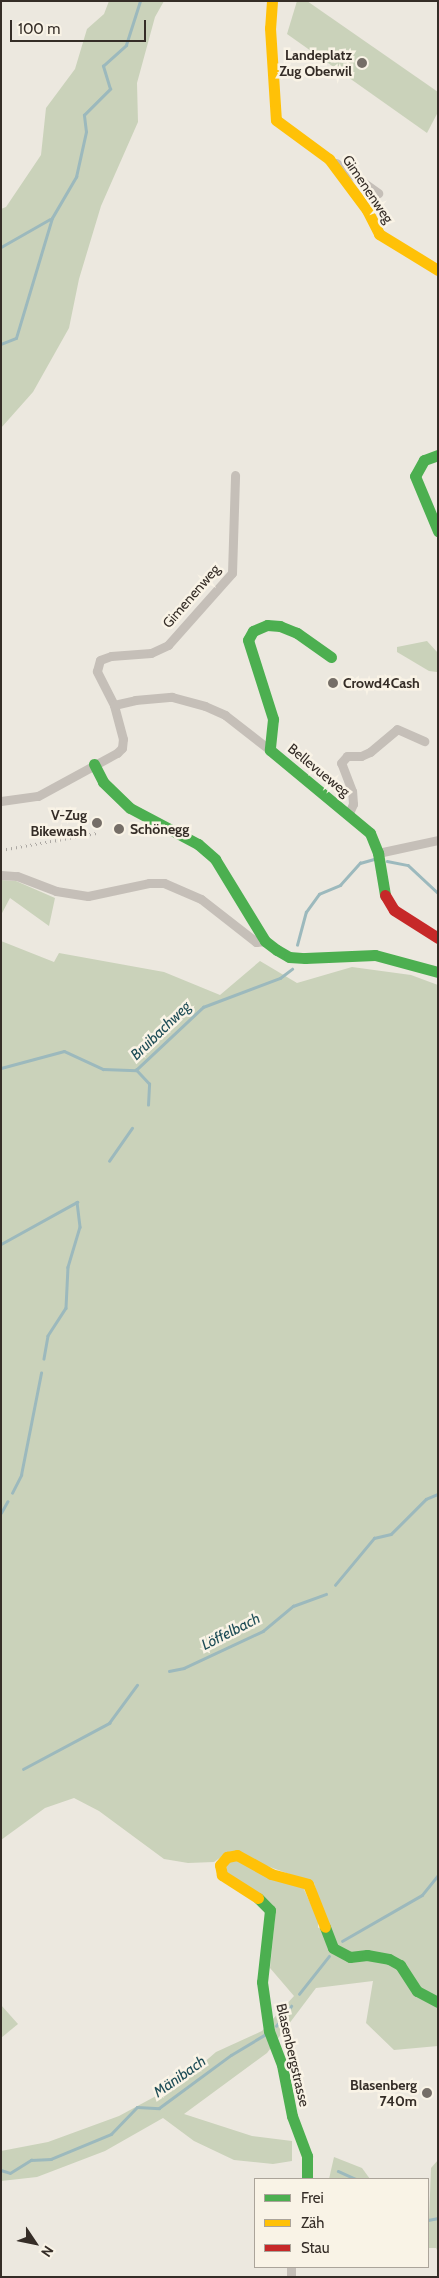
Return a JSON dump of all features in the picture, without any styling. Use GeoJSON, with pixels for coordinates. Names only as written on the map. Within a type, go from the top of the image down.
{"type":"FeatureCollection","features":[{"type":"Feature","properties":{"kind":"street","name":"Gimenenweg"},"geometry":{"type":"LineString","coordinates":[[272,1],[270,28],[276,120],[330,159],[367,210],[379,234],[438,270]]}},
{"type":"Feature","properties":{"kind":"street"},"geometry":{"type":"LineString","coordinates":[[330,159],[378,193]]}},
{"type":"Feature","properties":{"kind":"street"},"geometry":{"type":"LineString","coordinates":[[438,455],[424,460],[417,468],[415,476],[438,532]]}},
{"type":"Feature","properties":{"kind":"street","name":"Gimenenweg"},"geometry":{"type":"LineString","coordinates":[[114,705],[97,671],[100,660],[111,656],[151,653],[168,645],[232,573],[235,475]]}},
{"type":"Feature","properties":{"kind":"street","name":"Bellevueweg"},"geometry":{"type":"LineString","coordinates":[[270,750],[273,719],[250,651],[248,640],[253,631],[267,624],[280,626],[297,634],[331,657]]}},
{"type":"Feature","properties":{"kind":"street","name":"Bellevueweg"},"geometry":{"type":"LineString","coordinates":[[114,705],[160,697],[198,704],[226,715],[349,813],[370,833],[378,853],[386,900],[394,910],[438,938]]}},
{"type":"Feature","properties":{"kind":"street"},"geometry":{"type":"LineString","coordinates":[[1,801],[38,796],[122,748],[123,739],[114,705]]}},
{"type":"Feature","properties":{"kind":"street","name":"Bellevueweg"},"geometry":{"type":"LineString","coordinates":[[349,813],[353,804],[352,790],[342,763],[347,756],[360,756],[370,752],[397,729],[424,742]]}},
{"type":"Feature","properties":{"kind":"street"},"geometry":{"type":"LineString","coordinates":[[94,764],[103,782],[130,808],[198,844],[215,859],[265,941],[289,957],[375,955],[438,972]]}},
{"type":"Feature","properties":{"kind":"street"},"geometry":{"type":"LineString","coordinates":[[378,853],[438,840]]}},
{"type":"Feature","properties":{"kind":"street"},"geometry":{"type":"LineString","coordinates":[[1,875],[17,876],[56,891],[88,896],[149,883],[164,883],[201,899],[256,942],[265,941]]}},
{"type":"Feature","properties":{"kind":"street","name":"Blasenbergstrasse"},"geometry":{"type":"LineString","coordinates":[[307,2178],[307,2156],[292,2116],[282,2065],[269,2031],[262,1982],[270,1910],[264,1902],[222,1875],[220,1865],[227,1857],[236,1856],[271,1874],[308,1884],[333,1948],[350,1957],[367,1955],[389,1959],[400,1965],[417,1991],[438,2002]]}},
{"type":"Feature","properties":{"kind":"green space"},"geometry":{"type":"Polygon","coordinates":[[[109,1],[164,1],[155,17],[137,83],[138,122],[101,206],[79,279],[69,328],[33,392],[1,428],[1,209],[6,207],[41,155],[46,108],[75,69],[87,29],[104,14],[109,1]]]}},
{"type":"Feature","properties":{"kind":"green space","name":"Landeplatz Zug Oberwil"},"geometry":{"type":"Polygon","coordinates":[[[297,1],[307,1],[438,92],[438,112],[427,133],[287,34],[297,1]]]}},
{"type":"Feature","properties":{"kind":"green space"},"geometry":{"type":"Polygon","coordinates":[[[427,641],[438,653],[437,672],[429,671],[397,652],[397,647],[427,641]]]}},
{"type":"Feature","properties":{"kind":"green space"},"geometry":{"type":"Polygon","coordinates":[[[1,880],[16,881],[55,898],[49,926],[10,898],[1,915],[1,880]]]}},
{"type":"Feature","properties":{"kind":"green space"},"geometry":{"type":"Polygon","coordinates":[[[1,941],[54,962],[59,953],[164,972],[220,995],[260,961],[297,983],[352,967],[411,975],[438,985],[438,2046],[394,2050],[366,2023],[373,1981],[316,1988],[267,2053],[184,2114],[252,2136],[292,2141],[292,2161],[273,2164],[234,2160],[194,2141],[163,2118],[105,2151],[37,2177],[1,2181],[1,2151],[48,2142],[119,2116],[180,2083],[216,2052],[262,2031],[294,1996],[270,1968],[275,1918],[226,1872],[227,1862],[238,1860],[302,1885],[318,1920],[318,1928],[327,1925],[314,1883],[228,1852],[214,1862],[188,1863],[164,1859],[99,1811],[74,1798],[45,1808],[1,1840],[1,941]]]}},
{"type":"Feature","properties":{"kind":"green space"},"geometry":{"type":"Polygon","coordinates":[[[1,2005],[18,2024],[1,2038],[1,2005]]]}},
{"type":"Feature","properties":{"kind":"green space"},"geometry":{"type":"Polygon","coordinates":[[[334,2157],[362,2168],[369,2178],[329,2178],[334,2157]]]}},
{"type":"Feature","properties":{"kind":"green space"},"geometry":{"type":"Polygon","coordinates":[[[438,2160],[438,2252],[436,2248],[429,2248],[431,2168],[438,2160]]]}},
{"type":"Feature","properties":{"kind":"waterway"},"geometry":{"type":"LineString","coordinates":[[1,344],[16,338],[52,218],[76,177],[86,132],[84,115],[110,89],[103,66],[126,45],[140,1]]}},
{"type":"Feature","properties":{"kind":"waterway"},"geometry":{"type":"LineString","coordinates":[[1,247],[50,219]]}},
{"type":"Feature","properties":{"kind":"waterway","name":"Bruibachweg"},"geometry":{"type":"LineString","coordinates":[[297,945],[306,912],[319,894],[340,885],[360,863],[374,859]]}},
{"type":"Feature","properties":{"kind":"waterway","name":"Bruibachweg"},"geometry":{"type":"LineString","coordinates":[[387,861],[408,865],[438,893]]}},
{"type":"Feature","properties":{"kind":"waterway","name":"Bruibachweg"},"geometry":{"type":"LineString","coordinates":[[148,1105],[149,1084],[136,1070],[203,1007],[280,978],[292,969]]}},
{"type":"Feature","properties":{"kind":"waterway"},"geometry":{"type":"LineString","coordinates":[[1,1068],[64,1051],[103,1069],[136,1070]]}},
{"type":"Feature","properties":{"kind":"waterway"},"geometry":{"type":"LineString","coordinates":[[109,1161],[132,1128]]}},
{"type":"Feature","properties":{"kind":"waterway"},"geometry":{"type":"LineString","coordinates":[[1,1244],[77,1202],[80,1227],[68,1267],[66,1308],[48,1336],[44,1359]]}},
{"type":"Feature","properties":{"kind":"waterway"},"geometry":{"type":"LineString","coordinates":[[12,1493],[21,1475],[41,1373]]}},
{"type":"Feature","properties":{"kind":"waterway","name":"Löffelbach"},"geometry":{"type":"LineString","coordinates":[[335,1585],[374,1538],[391,1534],[426,1499],[438,1494]]}},
{"type":"Feature","properties":{"kind":"waterway"},"geometry":{"type":"LineString","coordinates":[[1,1513],[7,1502]]}},
{"type":"Feature","properties":{"kind":"waterway","name":"Löffelbach"},"geometry":{"type":"LineString","coordinates":[[169,1671],[184,1668],[263,1631],[293,1606],[326,1594]]}},
{"type":"Feature","properties":{"kind":"waterway","name":"Löffelbach"},"geometry":{"type":"LineString","coordinates":[[23,1769],[109,1723],[137,1685]]}},
{"type":"Feature","properties":{"kind":"waterway","name":"Mänibach"},"geometry":{"type":"LineString","coordinates":[[342,1941],[422,1895],[438,1875]]}},
{"type":"Feature","properties":{"kind":"waterway","name":"Mänibach"},"geometry":{"type":"LineString","coordinates":[[299,1994],[329,1956]]}},
{"type":"Feature","properties":{"kind":"waterway","name":"Mänibach"},"geometry":{"type":"LineString","coordinates":[[276,2026],[291,2006]]}},
{"type":"Feature","properties":{"kind":"waterway","name":"Mänibach"},"geometry":{"type":"LineString","coordinates":[[1,2170],[10,2173],[31,2160],[51,2159],[111,2134],[137,2107],[159,2108],[231,2055],[264,2035]]}},
{"type":"Feature","properties":{"kind":"waterway"},"geometry":{"type":"LineString","coordinates":[[338,2171],[354,2178]]}},
{"type":"Feature","properties":{"kind":"waterway"},"geometry":{"type":"LineString","coordinates":[[429,2220],[438,2218]]}},
{"type":"Feature","properties":{"kind":"railway"},"geometry":{"type":"LineString","coordinates":[[1,850],[96,833]]}},
{"type":"Feature","properties":{"kind":"traffic: fast"},"geometry":{"type":"LineString","coordinates":[[438,455],[424,460],[415,476],[438,531]]}},
{"type":"Feature","properties":{"kind":"traffic: fast"},"geometry":{"type":"LineString","coordinates":[[331,657],[297,633],[280,626],[267,625],[253,631],[248,640],[273,719],[270,750],[370,833],[378,853],[385,895]]}},
{"type":"Feature","properties":{"kind":"traffic: fast"},"geometry":{"type":"LineString","coordinates":[[94,764],[103,782],[130,808],[198,844],[215,859],[265,941],[277,950],[289,957],[305,958],[375,955],[438,972]]}},
{"type":"Feature","properties":{"kind":"traffic: fast"},"geometry":{"type":"LineString","coordinates":[[258,1898],[270,1910],[262,1982],[269,2031],[282,2065],[292,2116],[307,2156],[307,2178]]}},
{"type":"Feature","properties":{"kind":"traffic: fast"},"geometry":{"type":"LineString","coordinates":[[325,1927],[333,1948],[350,1957],[367,1955],[389,1959],[400,1965],[417,1991],[438,2002]]}},
{"type":"Feature","properties":{"kind":"traffic: slow"},"geometry":{"type":"LineString","coordinates":[[272,1],[270,28],[276,120],[329,159],[367,210],[379,234],[438,270]]}},
{"type":"Feature","properties":{"kind":"traffic: slow"},"geometry":{"type":"LineString","coordinates":[[258,1898],[222,1875],[220,1865],[227,1857],[237,1855],[271,1874],[308,1884],[325,1927]]}},
{"type":"Feature","properties":{"kind":"traffic: jam"},"geometry":{"type":"LineString","coordinates":[[385,895],[394,910],[438,938]]}},
{"type":"Feature","properties":{"kind":"place","name":"Landeplatz Zug Oberwil"},"geometry":{"type":"Point","coordinates":[362,63]}},
{"type":"Feature","properties":{"kind":"place","name":"Crowd4Cash"},"geometry":{"type":"Point","coordinates":[333,683]}},
{"type":"Feature","properties":{"kind":"place","name":"V-Zug Bikewash"},"geometry":{"type":"Point","coordinates":[97,823]}},
{"type":"Feature","properties":{"kind":"place","name":"Schönegg"},"geometry":{"type":"Point","coordinates":[119,829]}},
{"type":"Feature","properties":{"kind":"place","name":"Blasenberg 740m"},"geometry":{"type":"Point","coordinates":[427,2093]}}]}
